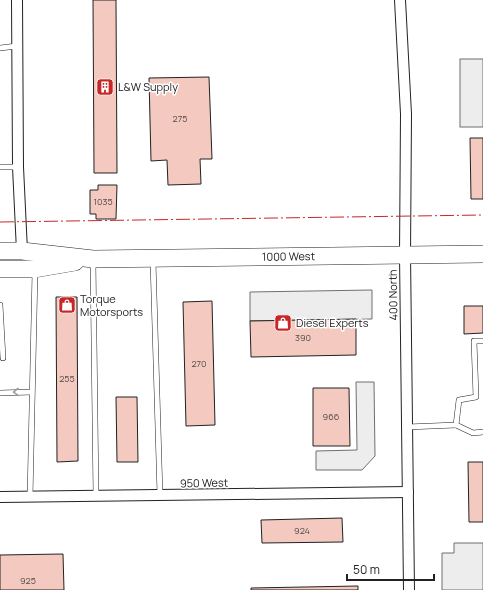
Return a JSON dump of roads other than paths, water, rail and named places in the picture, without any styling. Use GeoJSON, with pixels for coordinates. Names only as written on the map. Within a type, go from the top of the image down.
{"type":"FeatureCollection","features":[{"type":"Feature","properties":{"kind":"main road","name":"1000 West"},"geometry":{"type":"LineString","coordinates":[[0,251],[22,251],[93,259],[483,254]]}},
{"type":"Feature","properties":{"kind":"main road","name":"1000 West"},"geometry":{"type":"LineString","coordinates":[[0,269],[34,269],[93,259]]}},
{"type":"Feature","properties":{"kind":"street"},"geometry":{"type":"LineString","coordinates":[[17,0],[18,167],[22,251]]}},
{"type":"Feature","properties":{"kind":"street","name":"400 North"},"geometry":{"type":"LineString","coordinates":[[400,0],[406,114],[405,255],[409,590]]}},
{"type":"Feature","properties":{"kind":"street","name":"950 West"},"geometry":{"type":"LineString","coordinates":[[0,497],[408,492]]}},
{"type":"Feature","properties":{"kind":"lane"},"geometry":{"type":"LineString","coordinates":[[0,48],[17,46]]}},
{"type":"Feature","properties":{"kind":"lane"},"geometry":{"type":"LineString","coordinates":[[0,167],[18,167]]}},
{"type":"Feature","properties":{"kind":"lane"},"geometry":{"type":"LineString","coordinates":[[153,258],[160,495]]}},
{"type":"Feature","properties":{"kind":"lane"},"geometry":{"type":"LineString","coordinates":[[93,259],[96,496]]}},
{"type":"Feature","properties":{"kind":"lane"},"geometry":{"type":"LineString","coordinates":[[30,497],[34,269]]}},
{"type":"Feature","properties":{"kind":"lane"},"geometry":{"type":"LineString","coordinates":[[0,304],[3,358]]}},
{"type":"Feature","properties":{"kind":"lane"},"geometry":{"type":"LineString","coordinates":[[456,425],[459,400],[476,396],[474,341],[483,341]]}},
{"type":"Feature","properties":{"kind":"lane"},"geometry":{"type":"LineString","coordinates":[[0,393],[32,392]]}},
{"type":"Feature","properties":{"kind":"lane"},"geometry":{"type":"LineString","coordinates":[[407,427],[456,425],[474,432],[483,432]]}},
{"type":"Feature","properties":{"kind":"place","name":"L&W Supply"},"geometry":{"type":"Point","coordinates":[105,87]}},
{"type":"Feature","properties":{"kind":"place","name":"Torque Motorsports"},"geometry":{"type":"Point","coordinates":[67,305]}},
{"type":"Feature","properties":{"kind":"place","name":"Diesel Experts"},"geometry":{"type":"Point","coordinates":[283,323]}}]}
